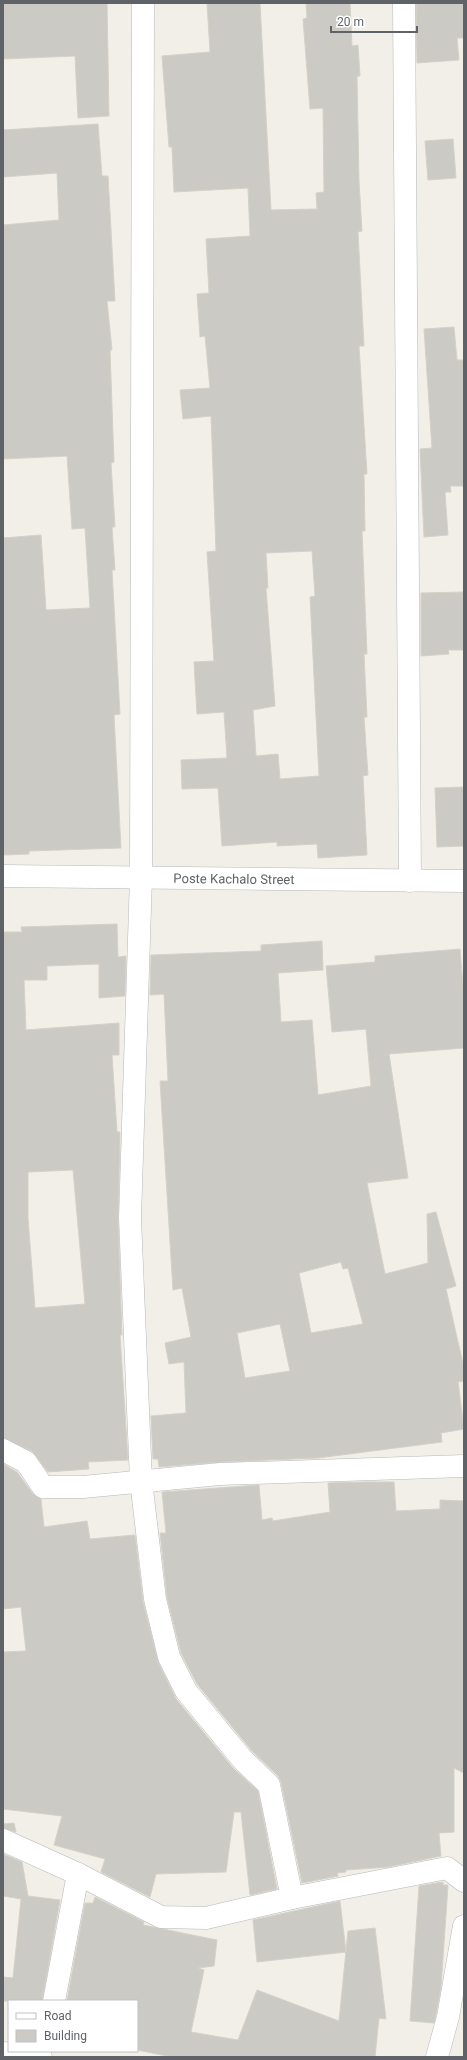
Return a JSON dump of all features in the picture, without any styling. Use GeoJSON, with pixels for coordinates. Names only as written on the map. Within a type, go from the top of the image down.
{"type":"FeatureCollection","features":[{"type":"Feature","properties":{"kind":"street"},"geometry":{"type":"LineString","coordinates":[[143,3],[141,877],[130,1218],[141,1481],[155,1599],[169,1656],[186,1691],[243,1760],[269,1785],[292,1898]]}},
{"type":"Feature","properties":{"kind":"street"},"geometry":{"type":"LineString","coordinates":[[404,3],[410,881]]}},
{"type":"Feature","properties":{"kind":"street","name":"Poste Kachalo Street"},"geometry":{"type":"LineString","coordinates":[[3,876],[464,881]]}},
{"type":"Feature","properties":{"kind":"street"},"geometry":{"type":"LineString","coordinates":[[3,1450],[26,1462],[43,1487],[83,1487],[220,1474],[464,1466]]}},
{"type":"Feature","properties":{"kind":"street"},"geometry":{"type":"LineString","coordinates":[[3,1840],[78,1874],[161,1917],[206,1918],[292,1898],[447,1868],[464,1881]]}},
{"type":"Feature","properties":{"kind":"street"},"geometry":{"type":"LineString","coordinates":[[54,2000],[78,1874]]}},
{"type":"Feature","properties":{"kind":"street"},"geometry":{"type":"LineString","coordinates":[[437,2057],[448,2017],[464,1926]]}},
{"type":"Feature","properties":{"kind":"street"},"geometry":{"type":"LineString","coordinates":[[3,2053],[41,2057]]}},
{"type":"Feature","properties":{"kind":"building"},"geometry":{"type":"Polygon","coordinates":[[[3,3],[107,3],[109,116],[78,118],[75,56],[3,59],[3,3]]]}},
{"type":"Feature","properties":{"kind":"building"},"geometry":{"type":"Polygon","coordinates":[[[207,3],[260,3],[271,210],[317,209],[316,193],[324,192],[323,108],[310,109],[303,19],[307,18],[306,3],[350,3],[352,46],[358,45],[360,76],[357,76],[359,181],[362,231],[358,232],[364,346],[359,346],[367,474],[364,474],[365,531],[362,531],[367,654],[364,654],[367,717],[364,717],[368,775],[363,776],[367,855],[318,858],[317,844],[277,846],[277,842],[222,846],[218,788],[182,789],[181,760],[227,758],[224,712],[197,714],[194,662],[214,661],[207,552],[216,551],[211,416],[183,419],[180,390],[210,388],[205,336],[200,337],[197,294],[209,293],[206,239],[250,236],[248,188],[174,192],[172,147],[169,147],[162,56],[210,52],[207,3]],[[312,551],[266,553],[268,588],[266,588],[275,706],[253,710],[256,756],[278,754],[280,779],[319,776],[310,597],[315,596],[312,551]]]}},
{"type":"Feature","properties":{"kind":"building"},"geometry":{"type":"Polygon","coordinates":[[[416,3],[464,3],[464,38],[457,38],[459,60],[417,63],[416,3]]]}},
{"type":"Feature","properties":{"kind":"building"},"geometry":{"type":"Polygon","coordinates":[[[98,124],[102,176],[108,176],[115,301],[107,301],[112,350],[110,350],[114,462],[111,463],[115,527],[112,527],[115,570],[112,570],[120,714],[114,715],[121,848],[29,851],[29,854],[3,855],[3,538],[41,535],[46,610],[90,608],[85,528],[72,529],[67,456],[3,459],[3,225],[59,220],[57,173],[3,177],[3,130],[98,124]]]}},
{"type":"Feature","properties":{"kind":"building"},"geometry":{"type":"Polygon","coordinates":[[[453,139],[456,178],[428,180],[425,141],[453,139]]]}},
{"type":"Feature","properties":{"kind":"building"},"geometry":{"type":"Polygon","coordinates":[[[454,327],[457,360],[464,360],[464,486],[450,486],[451,492],[445,492],[448,535],[424,537],[420,449],[432,448],[424,329],[454,327]]]}},
{"type":"Feature","properties":{"kind":"building"},"geometry":{"type":"Polygon","coordinates":[[[464,592],[464,650],[448,650],[449,654],[421,656],[421,593],[464,592]]]}},
{"type":"Feature","properties":{"kind":"building"},"geometry":{"type":"Polygon","coordinates":[[[464,787],[464,846],[437,847],[435,788],[464,787]]]}},
{"type":"Feature","properties":{"kind":"building"},"geometry":{"type":"Polygon","coordinates":[[[117,924],[118,957],[126,956],[125,996],[99,998],[99,964],[47,966],[47,980],[24,980],[26,1030],[119,1023],[119,1055],[112,1055],[117,1132],[120,1132],[118,1218],[122,1335],[120,1335],[128,1460],[88,1462],[89,1469],[48,1472],[32,1451],[3,1438],[3,932],[22,932],[21,927],[117,924]],[[73,1170],[28,1172],[28,1218],[35,1308],[85,1304],[73,1170]]]}},
{"type":"Feature","properties":{"kind":"building"},"geometry":{"type":"Polygon","coordinates":[[[322,941],[323,970],[278,973],[281,1022],[312,1020],[318,1095],[371,1086],[366,1029],[332,1032],[326,966],[375,962],[375,956],[460,949],[464,998],[464,1048],[389,1054],[408,1178],[367,1183],[385,1274],[428,1263],[427,1214],[436,1212],[456,1286],[446,1289],[464,1368],[464,1381],[458,1382],[464,1429],[441,1433],[442,1442],[318,1458],[220,1462],[159,1467],[158,1459],[153,1459],[151,1416],[186,1413],[184,1362],[169,1364],[165,1343],[191,1337],[182,1288],[173,1290],[160,1081],[168,1081],[164,994],[150,995],[151,955],[261,951],[261,945],[322,941]],[[341,1262],[299,1273],[311,1333],[363,1324],[348,1268],[343,1269],[341,1262]],[[280,1324],[237,1333],[245,1378],[290,1371],[280,1324]]]}},
{"type":"Feature","properties":{"kind":"building"},"geometry":{"type":"Polygon","coordinates":[[[3,1464],[17,1472],[33,1494],[41,1499],[44,1527],[87,1521],[90,1539],[135,1535],[143,1602],[158,1662],[176,1699],[233,1768],[258,1791],[277,1889],[250,1895],[241,1812],[234,1812],[226,1872],[156,1874],[150,1897],[101,1872],[105,1859],[54,1845],[62,1816],[3,1809],[3,1652],[26,1651],[21,1607],[3,1609],[3,1464]]]}},
{"type":"Feature","properties":{"kind":"building"},"geometry":{"type":"Polygon","coordinates":[[[394,1482],[396,1511],[440,1509],[440,1500],[464,1501],[464,1773],[454,1768],[454,1832],[439,1833],[441,1856],[388,1867],[346,1870],[346,1872],[337,1873],[338,1876],[302,1883],[281,1782],[278,1776],[252,1751],[197,1684],[181,1653],[167,1597],[160,1533],[166,1533],[162,1492],[259,1485],[262,1520],[272,1518],[273,1521],[330,1512],[328,1483],[394,1482]]]}},
{"type":"Feature","properties":{"kind":"building"},"geometry":{"type":"Polygon","coordinates":[[[14,1823],[16,1832],[3,1828],[3,1824],[14,1823]]]}},
{"type":"Feature","properties":{"kind":"building"},"geometry":{"type":"Polygon","coordinates":[[[3,1854],[22,1862],[28,1896],[60,1900],[42,2000],[3,2001],[4,1977],[13,1978],[21,1899],[3,1896],[3,1854]]]}},
{"type":"Feature","properties":{"kind":"building"},"geometry":{"type":"Polygon","coordinates":[[[443,1882],[443,1885],[448,1885],[441,1987],[434,2023],[410,2021],[419,1886],[443,1882]]]}},
{"type":"Feature","properties":{"kind":"building"},"geometry":{"type":"Polygon","coordinates":[[[95,1897],[144,1922],[143,1925],[217,1940],[214,1966],[198,1968],[204,1970],[191,2032],[238,2040],[257,1990],[339,2021],[348,1931],[375,1928],[386,2019],[379,2018],[375,2057],[172,2057],[138,2050],[138,2000],[67,2000],[85,1903],[93,1903],[95,1897]]]}},
{"type":"Feature","properties":{"kind":"building"},"geometry":{"type":"Polygon","coordinates":[[[340,1901],[346,1952],[257,1962],[253,1920],[340,1901]]]}}]}
